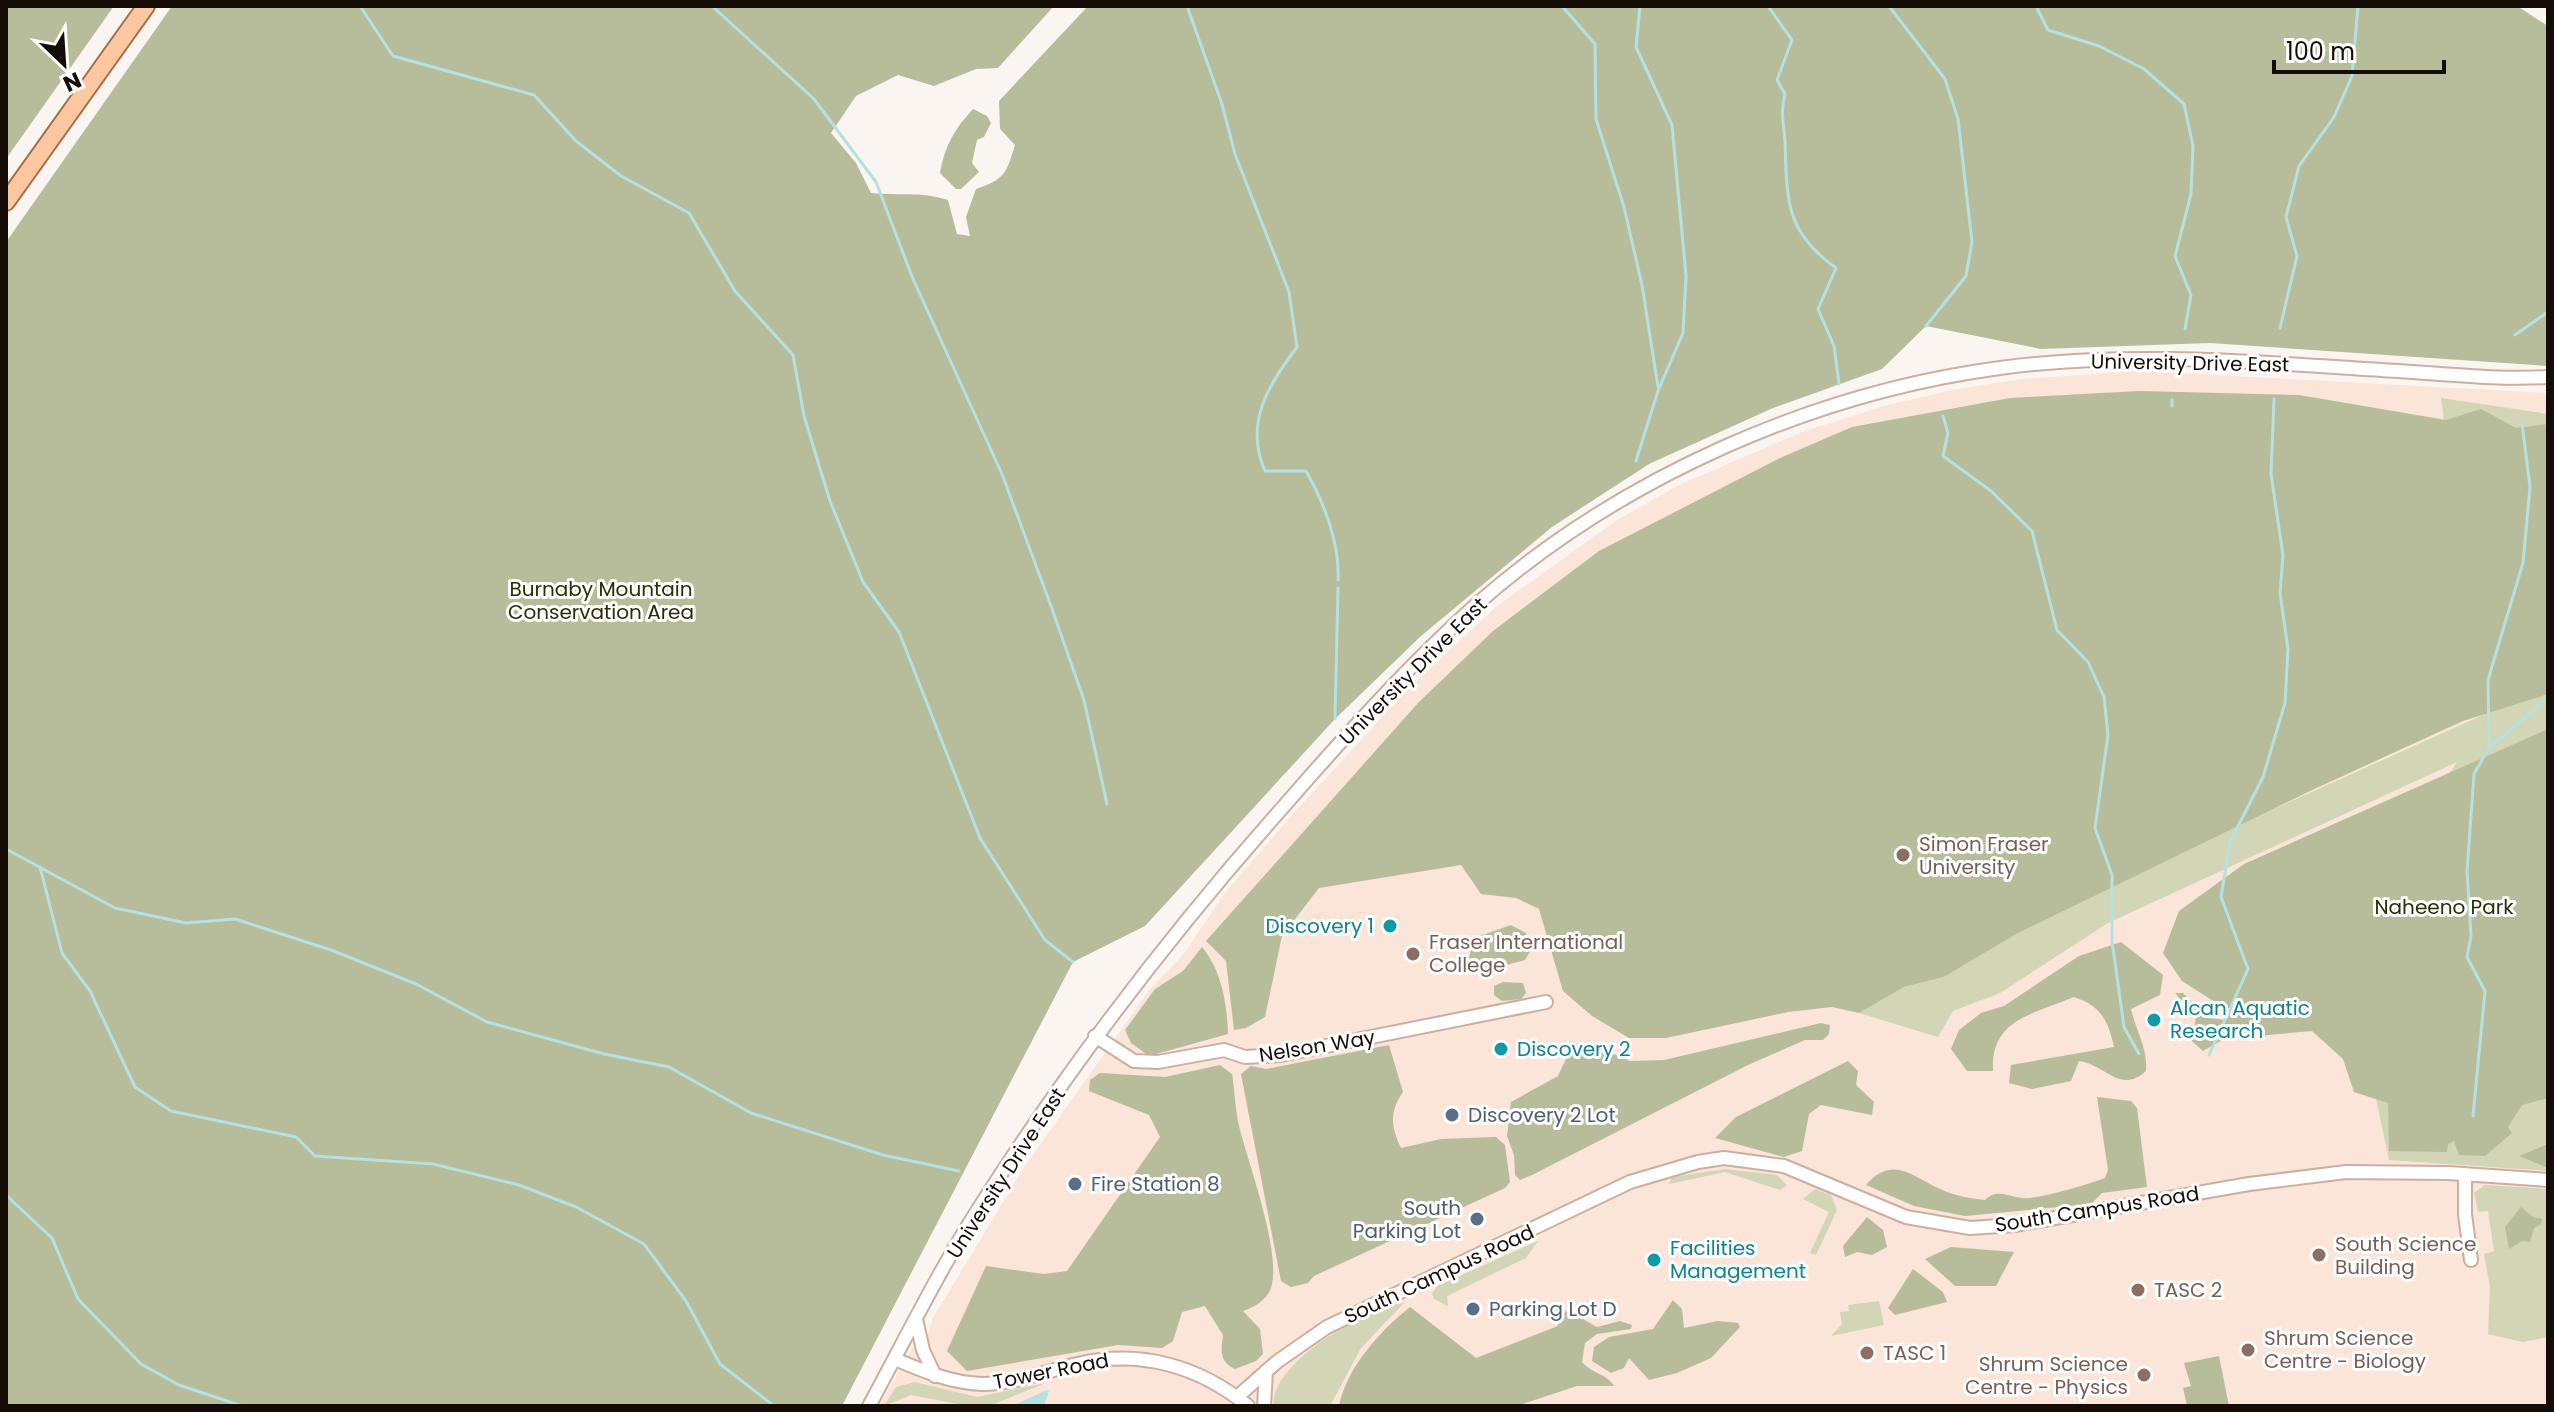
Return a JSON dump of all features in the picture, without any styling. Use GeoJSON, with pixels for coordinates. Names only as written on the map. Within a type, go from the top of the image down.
{"type":"FeatureCollection","features":[{"type":"Feature","properties":{"kind":"main road"},"geometry":{"type":"LineString","coordinates":[[6,202],[146,6]]}},
{"type":"Feature","properties":{"kind":"street","name":"University Drive East"},"geometry":{"type":"LineString","coordinates":[[869,1406],[980,1207],[1095,1036],[1201,900],[1328,755],[1442,637],[1489,595],[1564,538],[1611,508],[1708,456],[1795,421],[1882,393],[1999,368],[2088,359],[2153,358],[2548,380]]}},
{"type":"Feature","properties":{"kind":"street","name":"Nelson Way"},"geometry":{"type":"LineString","coordinates":[[1095,1036],[1134,1061],[1158,1062],[1224,1050],[1245,1057],[1281,1055],[1546,1002]]}},
{"type":"Feature","properties":{"kind":"street","name":"South Campus Road"},"geometry":{"type":"LineString","coordinates":[[1243,1402],[1266,1371],[1302,1343],[1359,1311],[1630,1182],[1698,1162],[1724,1158],[1784,1166],[1906,1217],[1940,1226],[1970,1228],[2015,1225],[2249,1184],[2346,1172],[2465,1174],[2548,1180]]}},
{"type":"Feature","properties":{"kind":"street"},"geometry":{"type":"LineString","coordinates":[[2465,1174],[2465,1214],[2471,1260]]}},
{"type":"Feature","properties":{"kind":"street"},"geometry":{"type":"LineString","coordinates":[[916,1319],[923,1350],[935,1376]]}},
{"type":"Feature","properties":{"kind":"street","name":"Tower Road"},"geometry":{"type":"LineString","coordinates":[[895,1359],[935,1376],[963,1382],[1003,1382],[1080,1363],[1120,1358],[1157,1360],[1181,1367],[1243,1402]]}},
{"type":"Feature","properties":{"kind":"street"},"geometry":{"type":"LineString","coordinates":[[1264,1406],[1266,1371]]}},
{"type":"Feature","properties":{"kind":"shaded area","name":"Simon Fraser University"},"geometry":{"type":"Polygon","coordinates":[[[2140,371],[2548,393],[2548,1406],[878,1406],[914,1345],[926,1340],[933,1318],[1025,1166],[1150,989],[1183,955],[1224,894],[1292,815],[1409,688],[1497,606],[1617,520],[1681,484],[1802,432],[1884,406],[1952,390],[2021,379],[2140,371]]]}},
{"type":"Feature","properties":{"kind":"green space"},"geometry":{"type":"Polygon","coordinates":[[[6,6],[114,6],[6,159],[6,6]]]}},
{"type":"Feature","properties":{"kind":"green space","name":"Burnaby Mountain Conservation Area"},"geometry":{"type":"Polygon","coordinates":[[[172,6],[1054,6],[998,68],[976,69],[934,86],[898,75],[856,96],[831,133],[856,163],[871,193],[948,200],[957,234],[970,236],[966,217],[976,189],[1003,174],[1015,145],[1000,129],[999,101],[1088,6],[2517,6],[2548,26],[2548,366],[2210,343],[2041,349],[1926,326],[1882,369],[1773,408],[1649,464],[1552,527],[1421,636],[1335,719],[1145,926],[1073,962],[842,1406],[6,1406],[6,242],[172,6]]]}},
{"type":"Feature","properties":{"kind":"green space"},"geometry":{"type":"Polygon","coordinates":[[[973,109],[987,116],[991,123],[984,137],[977,140],[972,163],[979,172],[961,189],[956,189],[940,173],[951,138],[973,109]]]}},
{"type":"Feature","properties":{"kind":"green space"},"geometry":{"type":"Polygon","coordinates":[[[2140,391],[2299,395],[2446,420],[2481,409],[2516,428],[2548,424],[2548,694],[2463,721],[2310,791],[2018,933],[1944,977],[1904,987],[1859,1013],[1832,1007],[1788,1012],[1666,1038],[1629,1038],[1592,1016],[1563,991],[1539,909],[1516,898],[1481,894],[1461,865],[1319,888],[1282,936],[1265,1017],[1246,1028],[1234,1030],[1226,961],[1206,941],[1418,703],[1493,631],[1599,551],[1780,458],[1852,427],[2010,398],[2140,391]]]}},
{"type":"Feature","properties":{"kind":"green space","name":"Naheeno Park"},"geometry":{"type":"Polygon","coordinates":[[[2441,398],[2548,414],[2548,1171],[2389,1160],[2342,938],[2457,762],[2108,923],[2000,993],[1953,1011],[1938,1037],[1859,1013],[1904,987],[1944,977],[2018,933],[2178,852],[2483,715],[2441,398]]]}},
{"type":"Feature","properties":{"kind":"green space","name":"Naheeno Park"},"geometry":{"type":"Polygon","coordinates":[[[2548,729],[2548,1098],[2522,1105],[2508,1127],[2512,1133],[2485,1156],[2459,1155],[2454,1141],[2448,1144],[2447,1152],[2389,1151],[2388,1103],[2354,1092],[2343,1059],[2312,1031],[2224,1039],[2203,1051],[2192,1041],[2196,1017],[2175,993],[2183,993],[2207,1018],[2227,1020],[2215,1002],[2182,981],[2163,953],[2179,911],[2244,864],[2548,729]]]}},
{"type":"Feature","properties":{"kind":"green space"},"geometry":{"type":"Polygon","coordinates":[[[1511,925],[1526,933],[1531,950],[1525,960],[1473,974],[1469,958],[1474,938],[1511,925]]]}},
{"type":"Feature","properties":{"kind":"green space"},"geometry":{"type":"Polygon","coordinates":[[[2121,942],[2163,975],[2160,995],[2131,1009],[2143,1048],[2146,1071],[2137,1078],[2120,1079],[2079,1061],[2071,1081],[2032,1089],[2009,1083],[2011,1065],[2114,1047],[2102,1015],[2091,1005],[2074,997],[2030,1014],[2007,1029],[1994,1054],[1993,1071],[1967,1071],[1951,1049],[1959,1030],[1981,1013],[2004,1006],[2079,956],[2121,942]]]}},
{"type":"Feature","properties":{"kind":"green space"},"geometry":{"type":"Polygon","coordinates":[[[1202,947],[1214,966],[1222,988],[1228,1034],[1149,1056],[1131,1043],[1125,1030],[1155,989],[1183,971],[1202,947]]]}},
{"type":"Feature","properties":{"kind":"green space"},"geometry":{"type":"Polygon","coordinates":[[[1503,982],[1523,983],[1526,993],[1521,999],[1502,1001],[1494,995],[1494,986],[1503,982]]]}},
{"type":"Feature","properties":{"kind":"green space"},"geometry":{"type":"Polygon","coordinates":[[[1821,1023],[1830,1025],[1829,1034],[1823,1040],[1805,1040],[1748,1065],[1532,1175],[1520,1180],[1515,1175],[1514,1155],[1507,1136],[1511,1102],[1558,1076],[1571,1048],[1586,1042],[1630,1061],[1664,1060],[1821,1023]]]}},
{"type":"Feature","properties":{"kind":"green space"},"geometry":{"type":"Polygon","coordinates":[[[1389,1045],[1403,1092],[1395,1106],[1393,1120],[1401,1148],[1441,1139],[1496,1137],[1505,1145],[1510,1182],[1505,1188],[1314,1276],[1308,1283],[1291,1287],[1281,1281],[1241,1074],[1251,1066],[1266,1069],[1389,1045]]]}},
{"type":"Feature","properties":{"kind":"green space"},"geometry":{"type":"Polygon","coordinates":[[[1848,1061],[1858,1071],[1856,1085],[1874,1102],[1872,1115],[1821,1105],[1809,1114],[1802,1151],[1784,1157],[1715,1138],[1736,1117],[1848,1061]]]}},
{"type":"Feature","properties":{"kind":"green space"},"geometry":{"type":"Polygon","coordinates":[[[1220,1065],[1232,1074],[1238,1123],[1263,1209],[1272,1254],[1273,1273],[1269,1292],[1259,1303],[1243,1311],[1260,1329],[1263,1354],[1256,1361],[1235,1369],[1226,1363],[1222,1355],[1223,1335],[1205,1306],[1182,1312],[1173,1341],[1162,1348],[1118,1345],[967,1371],[947,1351],[986,1266],[1044,1274],[1067,1271],[1160,1137],[1149,1115],[1089,1091],[1090,1080],[1100,1073],[1165,1077],[1220,1065]]]}},
{"type":"Feature","properties":{"kind":"green space"},"geometry":{"type":"Polygon","coordinates":[[[2097,1097],[2131,1101],[2137,1108],[2147,1187],[2102,1193],[2091,1204],[1965,1216],[1914,1206],[1866,1185],[1876,1176],[1894,1169],[1951,1193],[1985,1200],[1994,1194],[2039,1197],[2105,1178],[2108,1170],[2097,1097]]]}},
{"type":"Feature","properties":{"kind":"green space"},"geometry":{"type":"Polygon","coordinates":[[[2548,1144],[2548,1168],[2519,1156],[2548,1144]]]}},
{"type":"Feature","properties":{"kind":"green space"},"geometry":{"type":"Polygon","coordinates":[[[1725,1169],[1777,1175],[1787,1185],[1780,1190],[1725,1172],[1669,1184],[1672,1177],[1725,1169]]]}},
{"type":"Feature","properties":{"kind":"green space"},"geometry":{"type":"Polygon","coordinates":[[[2485,1185],[2548,1189],[2548,1337],[2523,1342],[2488,1334],[2490,1287],[2484,1254],[2494,1251],[2488,1211],[2478,1212],[2474,1193],[2485,1185]]]}},
{"type":"Feature","properties":{"kind":"green space"},"geometry":{"type":"Polygon","coordinates":[[[1815,1189],[1831,1195],[1837,1210],[1816,1255],[1810,1253],[1829,1212],[1803,1199],[1815,1189]]]}},
{"type":"Feature","properties":{"kind":"green space"},"geometry":{"type":"Polygon","coordinates":[[[2521,1207],[2533,1217],[2542,1219],[2541,1224],[2534,1228],[2530,1242],[2522,1241],[2509,1249],[2505,1227],[2521,1207]]]}},
{"type":"Feature","properties":{"kind":"green space"},"geometry":{"type":"Polygon","coordinates":[[[1867,1217],[1883,1230],[1887,1247],[1872,1255],[1857,1252],[1845,1257],[1843,1246],[1867,1217]]]}},
{"type":"Feature","properties":{"kind":"green space"},"geometry":{"type":"Polygon","coordinates":[[[1538,1241],[1526,1258],[1447,1296],[1448,1306],[1434,1299],[1432,1294],[1437,1286],[1538,1241]]]}},
{"type":"Feature","properties":{"kind":"green space"},"geometry":{"type":"Polygon","coordinates":[[[1951,1247],[2014,1252],[1996,1286],[1955,1286],[1925,1259],[1951,1247]]]}},
{"type":"Feature","properties":{"kind":"green space"},"geometry":{"type":"Polygon","coordinates":[[[1913,1269],[1943,1292],[1947,1302],[1895,1315],[1888,1308],[1913,1269]]]}},
{"type":"Feature","properties":{"kind":"green space"},"geometry":{"type":"Polygon","coordinates":[[[1673,1300],[1682,1309],[1684,1328],[1718,1321],[1738,1323],[1740,1327],[1711,1358],[1677,1373],[1649,1380],[1629,1358],[1624,1368],[1611,1373],[1592,1361],[1594,1347],[1609,1337],[1653,1329],[1673,1300]]]}},
{"type":"Feature","properties":{"kind":"green space"},"geometry":{"type":"Polygon","coordinates":[[[1879,1301],[1884,1325],[1831,1336],[1842,1324],[1840,1312],[1849,1311],[1848,1305],[1879,1301]]]}},
{"type":"Feature","properties":{"kind":"green space"},"geometry":{"type":"Polygon","coordinates":[[[1404,1303],[1361,1348],[1330,1406],[1274,1406],[1277,1389],[1287,1372],[1303,1356],[1346,1326],[1404,1303]]]}},
{"type":"Feature","properties":{"kind":"green space"},"geometry":{"type":"Polygon","coordinates":[[[1410,1307],[1476,1358],[1558,1326],[1555,1309],[1572,1313],[1597,1327],[1620,1321],[1632,1325],[1631,1329],[1597,1334],[1585,1343],[1582,1362],[1614,1386],[1577,1386],[1516,1406],[1339,1406],[1349,1377],[1366,1351],[1410,1307]]]}},
{"type":"Feature","properties":{"kind":"green space"},"geometry":{"type":"Polygon","coordinates":[[[2219,1356],[2229,1406],[2187,1406],[2183,1388],[2191,1386],[2184,1363],[2219,1356]]]}},
{"type":"Feature","properties":{"kind":"green space"},"geometry":{"type":"Polygon","coordinates":[[[915,1382],[977,1397],[1046,1383],[994,1404],[968,1406],[911,1395],[884,1406],[896,1387],[915,1382]]]}},
{"type":"Feature","properties":{"kind":"water"},"geometry":{"type":"Polygon","coordinates":[[[1047,1390],[1044,1406],[1012,1406],[1047,1390]]]}},
{"type":"Feature","properties":{"kind":"waterway"},"geometry":{"type":"LineString","coordinates":[[360,6],[393,56],[534,95],[576,141],[621,176],[689,213],[735,291],[793,355],[804,416],[830,501],[863,582],[899,632],[980,838],[1045,940],[1073,962]]}},
{"type":"Feature","properties":{"kind":"waterway"},"geometry":{"type":"LineString","coordinates":[[712,6],[814,99],[876,182],[913,279],[1002,474],[1084,700],[1107,804]]}},
{"type":"Feature","properties":{"kind":"waterway"},"geometry":{"type":"LineString","coordinates":[[1187,6],[1222,104],[1235,154],[1289,292],[1297,347],[1277,376],[1262,406],[1258,421],[1259,454],[1265,471],[1306,471],[1330,524],[1338,580]]}},
{"type":"Feature","properties":{"kind":"waterway"},"geometry":{"type":"LineString","coordinates":[[1562,6],[1595,44],[1596,119],[1624,207],[1642,285],[1658,387]]}},
{"type":"Feature","properties":{"kind":"waterway"},"geometry":{"type":"LineString","coordinates":[[1636,461],[1658,391],[1683,333],[1686,276],[1672,125],[1636,47],[1640,6]]}},
{"type":"Feature","properties":{"kind":"waterway"},"geometry":{"type":"LineString","coordinates":[[1768,6],[1792,40],[1777,80],[1785,94],[1783,118],[1792,213],[1807,241],[1836,268],[1818,309],[1834,346],[1839,384]]}},
{"type":"Feature","properties":{"kind":"waterway"},"geometry":{"type":"LineString","coordinates":[[1889,6],[1945,79],[1958,119],[1972,242],[1966,276],[1926,326]]}},
{"type":"Feature","properties":{"kind":"waterway"},"geometry":{"type":"LineString","coordinates":[[2036,6],[2048,30],[2099,46],[2144,69],[2184,104],[2193,146],[2191,194],[2175,256],[2191,295],[2185,329]]}},
{"type":"Feature","properties":{"kind":"waterway"},"geometry":{"type":"LineString","coordinates":[[2280,328],[2297,256],[2286,217],[2299,166],[2334,117],[2352,76],[2358,6]]}},
{"type":"Feature","properties":{"kind":"waterway"},"geometry":{"type":"LineString","coordinates":[[2515,335],[2548,312]]}},
{"type":"Feature","properties":{"kind":"waterway"},"geometry":{"type":"LineString","coordinates":[[2209,1055],[2248,969],[2221,897],[2230,842],[2263,777],[2285,703],[2288,649],[2280,593],[2283,555],[2271,474],[2274,399]]}},
{"type":"Feature","properties":{"kind":"waterway"},"geometry":{"type":"LineString","coordinates":[[2172,400],[2172,406]]}},
{"type":"Feature","properties":{"kind":"waterway"},"geometry":{"type":"LineString","coordinates":[[1943,416],[1948,433],[1943,456],[1991,491],[2032,531],[2057,630],[2088,662],[2104,697],[2108,735],[2095,828],[2112,875],[2112,941],[2124,1027],[2139,1054]]}},
{"type":"Feature","properties":{"kind":"waterway"},"geometry":{"type":"LineString","coordinates":[[2489,748],[2488,680],[2523,563],[2530,487],[2522,423]]}},
{"type":"Feature","properties":{"kind":"waterway"},"geometry":{"type":"LineString","coordinates":[[1335,719],[1338,588]]}},
{"type":"Feature","properties":{"kind":"waterway"},"geometry":{"type":"LineString","coordinates":[[2473,1116],[2485,991],[2467,957],[2471,936],[2467,871],[2474,774],[2489,748],[2548,698]]}},
{"type":"Feature","properties":{"kind":"waterway"},"geometry":{"type":"LineString","coordinates":[[6,849],[115,908],[186,923],[235,919],[331,950],[416,984],[487,1022],[604,1054],[669,1067],[751,1113],[883,1155],[959,1171]]}},
{"type":"Feature","properties":{"kind":"waterway"},"geometry":{"type":"LineString","coordinates":[[40,867],[62,953],[90,991],[135,1087],[171,1111],[296,1137],[315,1156],[433,1164],[519,1185],[576,1207],[644,1244],[686,1301],[720,1364],[774,1406]]}},
{"type":"Feature","properties":{"kind":"waterway"},"geometry":{"type":"LineString","coordinates":[[6,1195],[52,1238],[78,1299],[141,1364],[179,1385],[242,1406]]}},
{"type":"Feature","properties":{"kind":"place","name":"Simon Fraser University"},"geometry":{"type":"Point","coordinates":[1903,855]}},
{"type":"Feature","properties":{"kind":"place","name":"Discovery 1"},"geometry":{"type":"Point","coordinates":[1390,926]}},
{"type":"Feature","properties":{"kind":"place","name":"Fraser International College"},"geometry":{"type":"Point","coordinates":[1413,954]}},
{"type":"Feature","properties":{"kind":"place","name":"Alcan Aquatic Research"},"geometry":{"type":"Point","coordinates":[2154,1020]}},
{"type":"Feature","properties":{"kind":"place","name":"Discovery 2"},"geometry":{"type":"Point","coordinates":[1501,1049]}},
{"type":"Feature","properties":{"kind":"place","name":"Discovery 2 Lot"},"geometry":{"type":"Point","coordinates":[1452,1115]}},
{"type":"Feature","properties":{"kind":"place","name":"Fire Station 8"},"geometry":{"type":"Point","coordinates":[1075,1184]}},
{"type":"Feature","properties":{"kind":"place","name":"South Parking Lot"},"geometry":{"type":"Point","coordinates":[1477,1219]}},
{"type":"Feature","properties":{"kind":"place","name":"South Science Building"},"geometry":{"type":"Point","coordinates":[2319,1255]}},
{"type":"Feature","properties":{"kind":"place","name":"Facilities Management"},"geometry":{"type":"Point","coordinates":[1654,1260]}},
{"type":"Feature","properties":{"kind":"place","name":"TASC 2"},"geometry":{"type":"Point","coordinates":[2138,1290]}},
{"type":"Feature","properties":{"kind":"place","name":"Parking Lot D"},"geometry":{"type":"Point","coordinates":[1473,1309]}},
{"type":"Feature","properties":{"kind":"place","name":"Shrum Science Centre - Biology"},"geometry":{"type":"Point","coordinates":[2248,1350]}},
{"type":"Feature","properties":{"kind":"place","name":"TASC 1"},"geometry":{"type":"Point","coordinates":[1867,1353]}},
{"type":"Feature","properties":{"kind":"place","name":"Shrum Science Centre - Physics"},"geometry":{"type":"Point","coordinates":[2144,1375]}}]}
